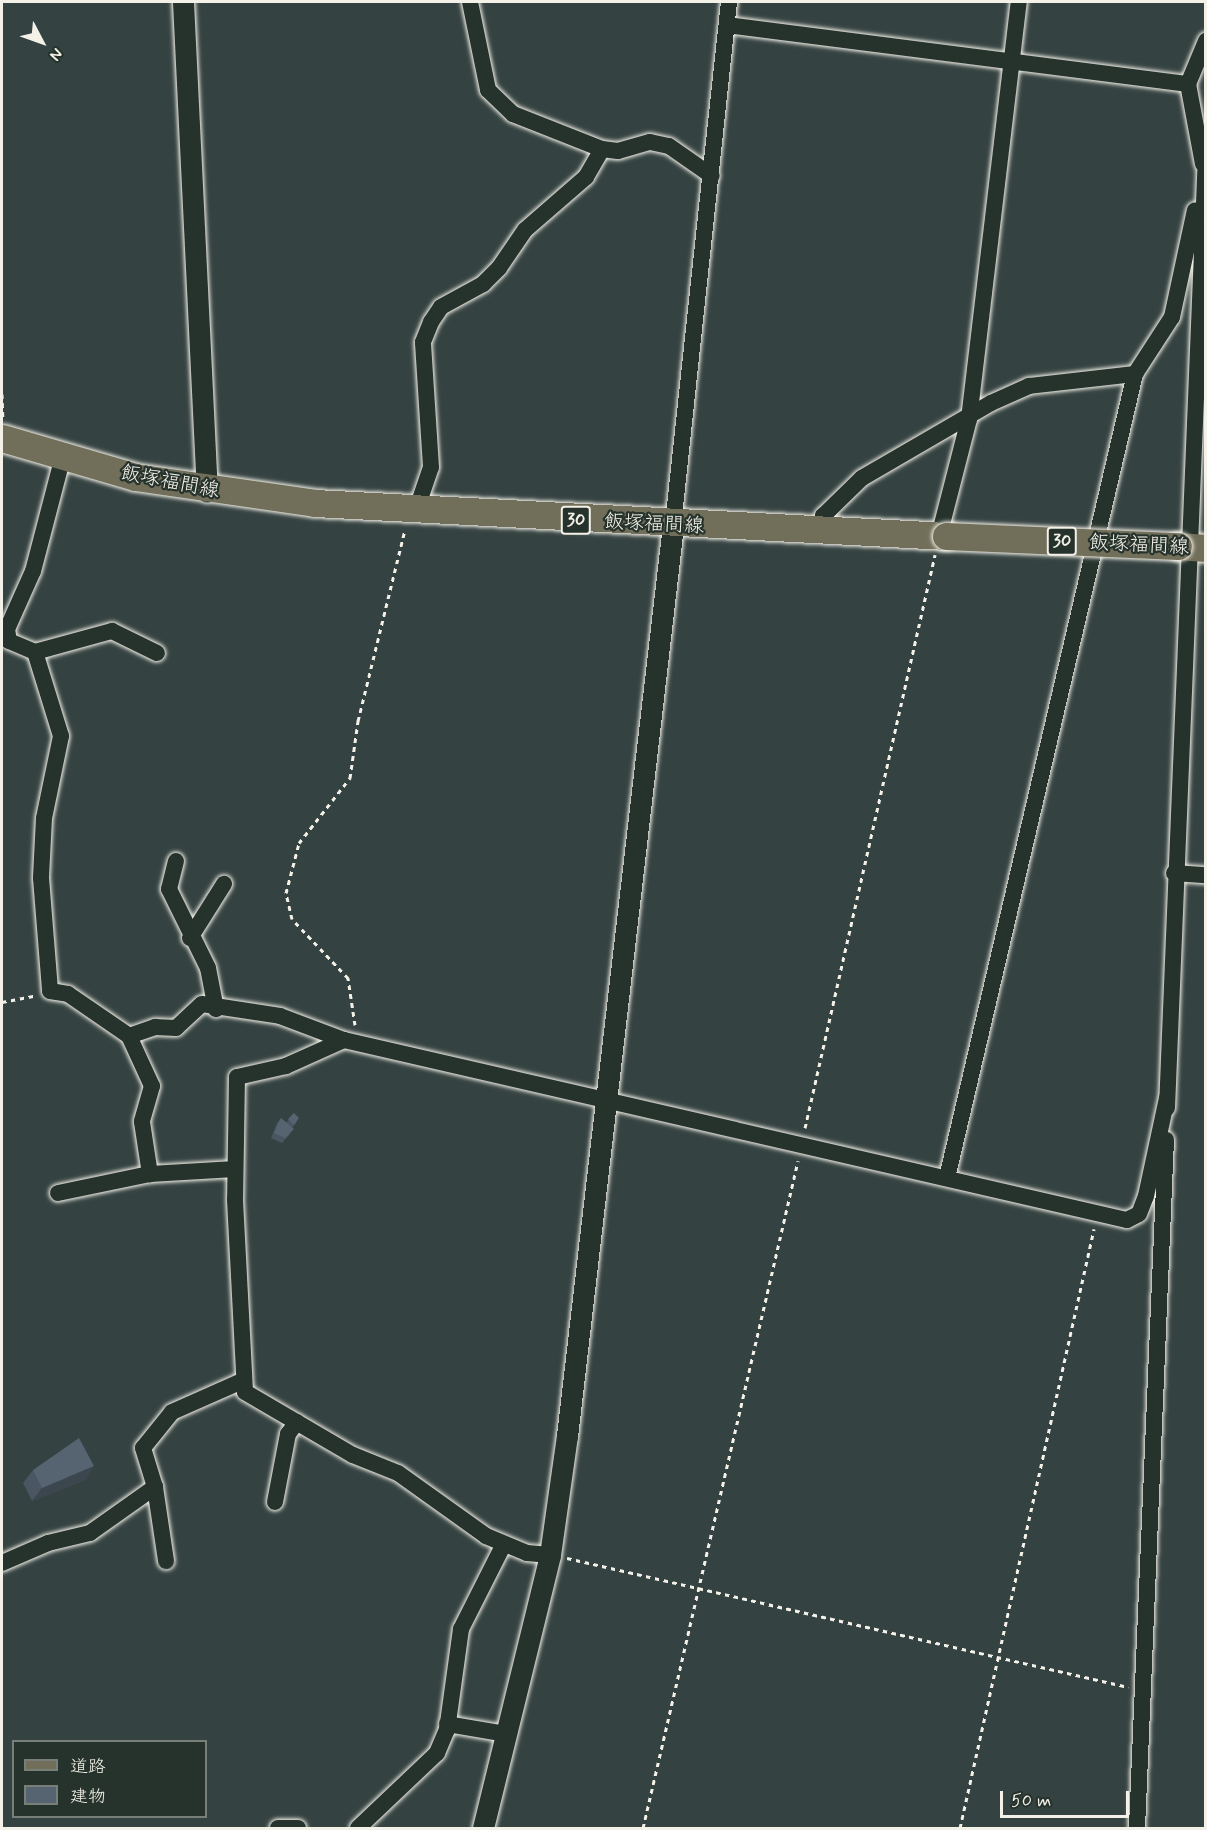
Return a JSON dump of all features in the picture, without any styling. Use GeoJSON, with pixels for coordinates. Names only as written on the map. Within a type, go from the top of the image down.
{"type":"FeatureCollection","features":[{"type":"Feature","properties":{"kind":"main road","name":"飯塚福間線"},"geometry":{"type":"LineString","coordinates":[[2,438],[62,460],[207,491],[416,511],[673,525],[1192,547]]}},
{"type":"Feature","properties":{"kind":"street"},"geometry":{"type":"LineString","coordinates":[[183,2],[207,491]]}},
{"type":"Feature","properties":{"kind":"street"},"geometry":{"type":"LineString","coordinates":[[470,2],[488,90],[494,100],[513,114],[602,149],[618,152],[650,142],[669,146],[712,176]]}},
{"type":"Feature","properties":{"kind":"street"},"geometry":{"type":"LineString","coordinates":[[483,1828],[549,1555],[673,525],[729,2]]}},
{"type":"Feature","properties":{"kind":"street"},"geometry":{"type":"LineString","coordinates":[[943,536],[969,419],[1019,2]]}},
{"type":"Feature","properties":{"kind":"street"},"geometry":{"type":"LineString","coordinates":[[727,26],[1012,64],[1188,84]]}},
{"type":"Feature","properties":{"kind":"street"},"geometry":{"type":"LineString","coordinates":[[1137,1828],[1141,1690],[1156,1455],[1174,873],[1192,547],[1203,176],[1202,145],[1188,84],[1206,41]]}},
{"type":"Feature","properties":{"kind":"street"},"geometry":{"type":"LineString","coordinates":[[416,511],[431,467],[423,342],[431,322],[441,307],[483,284],[525,230],[586,177],[602,149]]}},
{"type":"Feature","properties":{"kind":"street"},"geometry":{"type":"LineString","coordinates":[[947,1178],[1135,374],[1173,317],[1206,152]]}},
{"type":"Feature","properties":{"kind":"street"},"geometry":{"type":"LineString","coordinates":[[819,531],[823,516],[862,478],[1029,386],[1135,374]]}},
{"type":"Feature","properties":{"kind":"street"},"geometry":{"type":"LineString","coordinates":[[62,460],[33,571],[7,629],[9,641],[35,652],[112,631],[157,653]]}},
{"type":"Feature","properties":{"kind":"street"},"geometry":{"type":"LineString","coordinates":[[35,652],[61,736],[44,818],[41,878],[50,991],[68,994],[129,1036],[152,1086],[142,1122],[150,1174]]}},
{"type":"Feature","properties":{"kind":"street"},"geometry":{"type":"LineString","coordinates":[[176,861],[169,889],[190,938],[208,968],[216,1009]]}},
{"type":"Feature","properties":{"kind":"street"},"geometry":{"type":"LineString","coordinates":[[1174,873],[1206,875]]}},
{"type":"Feature","properties":{"kind":"street"},"geometry":{"type":"LineString","coordinates":[[190,938],[224,884]]}},
{"type":"Feature","properties":{"kind":"street"},"geometry":{"type":"LineString","coordinates":[[129,1036],[155,1027],[176,1029],[202,1004],[216,1009],[280,1016],[351,1041],[947,1178],[1097,1215],[1127,1220],[1139,1214],[1167,1098]]}},
{"type":"Feature","properties":{"kind":"street"},"geometry":{"type":"LineString","coordinates":[[351,1041],[286,1066],[237,1077],[235,1169],[242,1381],[245,1392],[297,1422],[398,1473],[421,1494],[504,1544],[549,1555]]}},
{"type":"Feature","properties":{"kind":"street"},"geometry":{"type":"LineString","coordinates":[[58,1193],[150,1174],[235,1169]]}},
{"type":"Feature","properties":{"kind":"street"},"geometry":{"type":"LineString","coordinates":[[166,1561],[155,1487],[143,1448],[172,1412],[242,1381]]}},
{"type":"Feature","properties":{"kind":"street"},"geometry":{"type":"LineString","coordinates":[[275,1502],[288,1434],[297,1422]]}},
{"type":"Feature","properties":{"kind":"street"},"geometry":{"type":"LineString","coordinates":[[2,1563],[48,1543],[90,1533],[155,1487]]}},
{"type":"Feature","properties":{"kind":"street"},"geometry":{"type":"LineString","coordinates":[[358,1828],[437,1753],[447,1724],[461,1629],[504,1544]]}},
{"type":"Feature","properties":{"kind":"street"},"geometry":{"type":"LineString","coordinates":[[447,1724],[506,1734]]}},
{"type":"Feature","properties":{"kind":"street"},"geometry":{"type":"LineString","coordinates":[[278,1828],[298,1828]]}},
{"type":"Feature","properties":{"kind":"path"},"geometry":{"type":"LineString","coordinates":[[351,1041],[348,978],[292,919],[286,893],[299,843],[350,778],[358,720],[406,522],[416,511]]}},
{"type":"Feature","properties":{"kind":"path"},"geometry":{"type":"LineString","coordinates":[[643,1828],[697,1585],[801,1146],[834,979],[943,536]]}},
{"type":"Feature","properties":{"kind":"path"},"geometry":{"type":"LineString","coordinates":[[2,1002],[50,991]]}},
{"type":"Feature","properties":{"kind":"path"},"geometry":{"type":"LineString","coordinates":[[960,1828],[1097,1215]]}},
{"type":"Feature","properties":{"kind":"path"},"geometry":{"type":"LineString","coordinates":[[549,1555],[697,1585],[1141,1690]]}},
{"type":"Feature","properties":{"kind":"building"},"geometry":{"type":"Polygon","coordinates":[[[294,1113],[299,1118],[294,1125],[288,1119],[294,1113]]]}},
{"type":"Feature","properties":{"kind":"building"},"geometry":{"type":"Polygon","coordinates":[[[281,1118],[294,1129],[285,1138],[274,1133],[281,1118]]]}},
{"type":"Feature","properties":{"kind":"building"},"geometry":{"type":"Polygon","coordinates":[[[79,1438],[94,1466],[42,1488],[33,1470],[79,1438]]]}}]}
